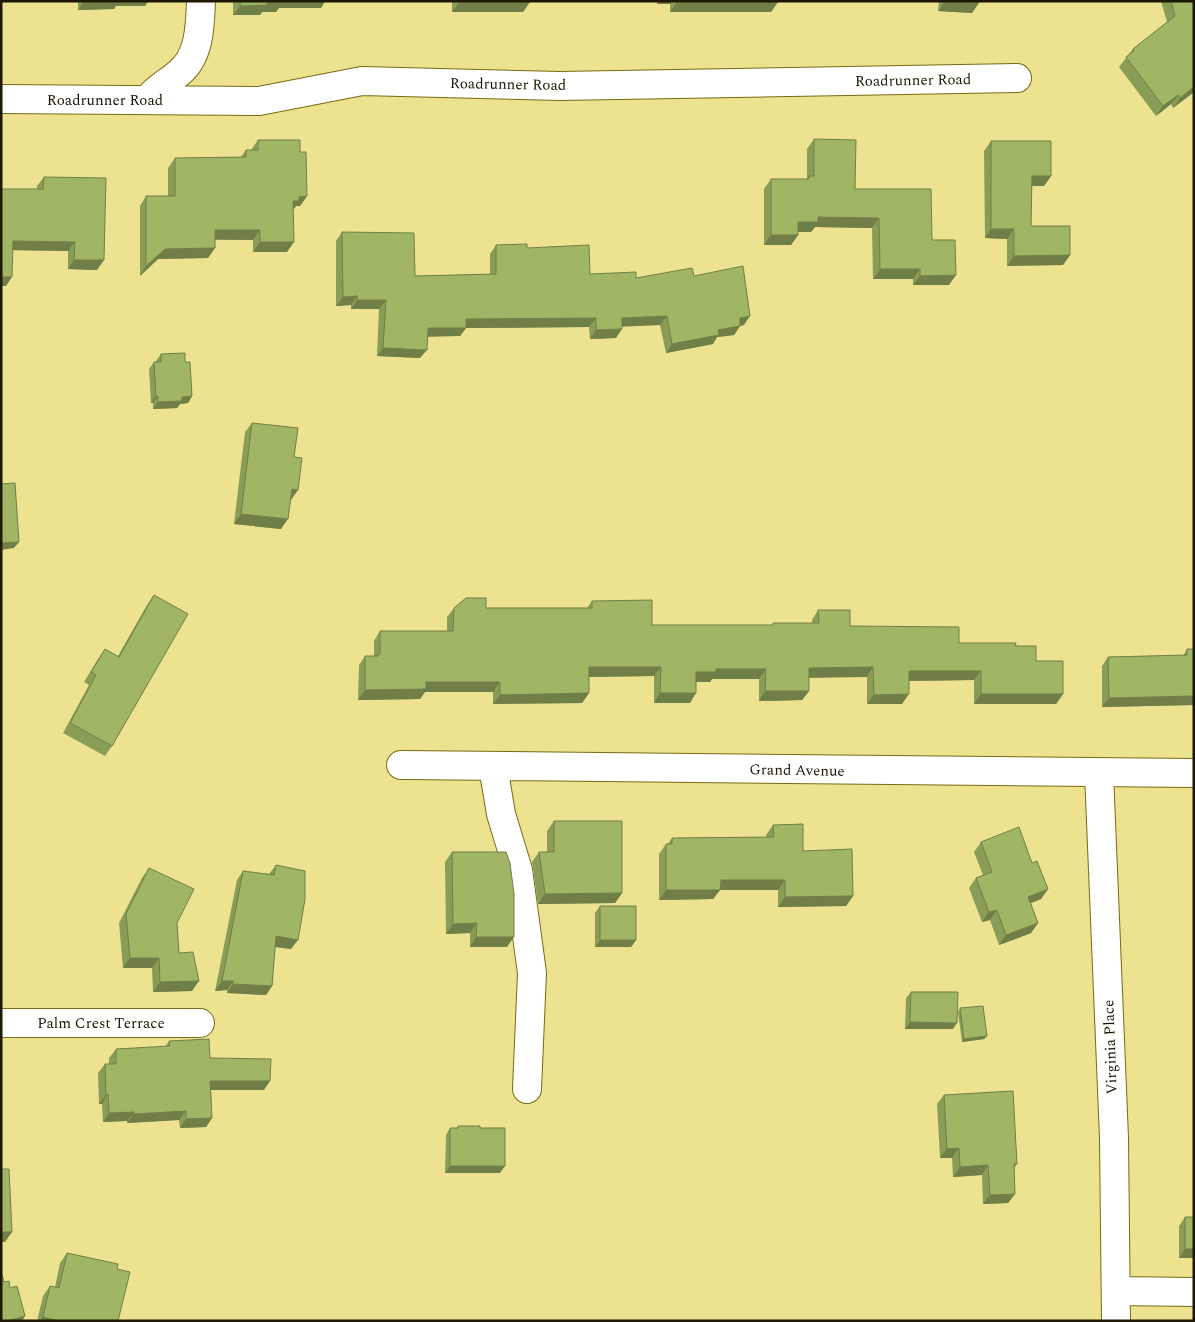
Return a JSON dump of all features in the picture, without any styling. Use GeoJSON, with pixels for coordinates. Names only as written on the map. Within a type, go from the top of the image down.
{"type":"FeatureCollection","features":[{"type":"Feature","properties":{"kind":"street"},"geometry":{"type":"LineString","coordinates":[[147,100],[158,87],[182,71],[193,54],[199,30],[201,1]]}},
{"type":"Feature","properties":{"kind":"street","name":"Roadrunner Road"},"geometry":{"type":"LineString","coordinates":[[1,99],[259,101],[362,81],[560,86],[1017,78]]}},
{"type":"Feature","properties":{"kind":"street","name":"Grand Avenue"},"geometry":{"type":"LineString","coordinates":[[401,766],[1194,773]]}},
{"type":"Feature","properties":{"kind":"street"},"geometry":{"type":"LineString","coordinates":[[494,766],[501,814],[518,870],[532,973],[527,1089]]}},
{"type":"Feature","properties":{"kind":"street","name":"Virginia Place"},"geometry":{"type":"LineString","coordinates":[[1099,773],[1114,1138],[1116,1321]]}},
{"type":"Feature","properties":{"kind":"street","name":"Palm Crest Terrace"},"geometry":{"type":"LineString","coordinates":[[1,1023],[200,1023]]}},
{"type":"Feature","properties":{"kind":"street"},"geometry":{"type":"LineString","coordinates":[[1116,1291],[1194,1292]]}},
{"type":"Feature","properties":{"kind":"building"},"geometry":{"type":"Polygon","coordinates":[[[240,1],[283,2],[267,2],[267,5],[240,6],[240,1]]]}},
{"type":"Feature","properties":{"kind":"building"},"geometry":{"type":"Polygon","coordinates":[[[530,1],[530,2],[459,2],[530,1]]]}},
{"type":"Feature","properties":{"kind":"building"},"geometry":{"type":"Polygon","coordinates":[[[778,1],[778,2],[677,2],[778,1]]]}},
{"type":"Feature","properties":{"kind":"building"},"geometry":{"type":"Polygon","coordinates":[[[945,1],[979,1],[979,3],[945,1]]]}},
{"type":"Feature","properties":{"kind":"building"},"geometry":{"type":"Polygon","coordinates":[[[1171,1],[1194,1],[1194,87],[1180,98],[1178,95],[1163,106],[1126,57],[1134,51],[1133,49],[1175,16],[1171,1]]]}},
{"type":"Feature","properties":{"kind":"building"},"geometry":{"type":"Polygon","coordinates":[[[814,139],[856,140],[855,189],[931,189],[932,240],[955,240],[956,275],[920,276],[920,269],[880,269],[879,218],[818,217],[818,222],[798,222],[798,235],[771,235],[771,179],[809,179],[809,176],[814,176],[814,139]]]}},
{"type":"Feature","properties":{"kind":"building"},"geometry":{"type":"Polygon","coordinates":[[[258,140],[300,140],[300,152],[306,152],[307,196],[299,197],[299,201],[293,201],[294,242],[260,242],[260,230],[215,230],[215,248],[165,249],[146,266],[146,196],[175,196],[175,158],[246,157],[246,150],[258,150],[258,140]]]}},
{"type":"Feature","properties":{"kind":"building"},"geometry":{"type":"Polygon","coordinates":[[[991,141],[1051,141],[1051,176],[1032,176],[1031,226],[1070,226],[1070,255],[1014,256],[1014,229],[991,229],[991,141]]]}},
{"type":"Feature","properties":{"kind":"building"},"geometry":{"type":"Polygon","coordinates":[[[44,177],[106,178],[104,260],[74,260],[75,242],[13,241],[12,277],[1,277],[1,189],[43,189],[44,177]]]}},
{"type":"Feature","properties":{"kind":"building"},"geometry":{"type":"Polygon","coordinates":[[[342,232],[414,233],[415,276],[496,274],[496,245],[527,244],[527,248],[589,245],[590,274],[636,272],[636,278],[692,268],[694,276],[743,266],[750,316],[740,318],[740,326],[718,330],[719,335],[672,344],[667,316],[622,318],[622,329],[596,330],[596,318],[466,319],[466,328],[428,328],[427,350],[383,348],[386,300],[357,300],[357,296],[343,297],[342,232]]]}},
{"type":"Feature","properties":{"kind":"building"},"geometry":{"type":"Polygon","coordinates":[[[185,353],[185,362],[190,362],[192,396],[182,397],[182,401],[158,402],[154,362],[161,362],[161,354],[185,353]]]}},
{"type":"Feature","properties":{"kind":"building"},"geometry":{"type":"Polygon","coordinates":[[[252,423],[298,428],[294,457],[302,458],[298,490],[292,489],[288,519],[241,514],[252,423]]]}},
{"type":"Feature","properties":{"kind":"building"},"geometry":{"type":"Polygon","coordinates":[[[15,483],[19,542],[1,543],[1,484],[15,483]]]}},
{"type":"Feature","properties":{"kind":"building"},"geometry":{"type":"Polygon","coordinates":[[[154,595],[188,614],[112,746],[70,723],[96,675],[91,672],[105,649],[119,657],[154,595]]]}},
{"type":"Feature","properties":{"kind":"building"},"geometry":{"type":"Polygon","coordinates":[[[466,598],[486,598],[486,608],[592,608],[592,601],[652,600],[652,625],[819,623],[818,610],[850,610],[850,626],[959,627],[959,643],[1016,643],[1015,646],[1036,646],[1036,661],[1063,661],[1063,694],[981,694],[981,671],[909,671],[909,694],[874,695],[873,667],[809,668],[809,691],[765,691],[766,669],[716,669],[716,672],[696,672],[696,693],[660,693],[661,667],[589,667],[589,693],[500,695],[500,682],[426,682],[426,689],[365,690],[365,656],[378,656],[380,654],[380,631],[453,631],[454,608],[466,598]]]}},
{"type":"Feature","properties":{"kind":"building"},"geometry":{"type":"Polygon","coordinates":[[[1187,649],[1194,649],[1194,696],[1109,698],[1108,657],[1187,655],[1187,649]]]}},
{"type":"Feature","properties":{"kind":"building"},"geometry":{"type":"Polygon","coordinates":[[[554,821],[622,821],[622,893],[545,894],[539,852],[554,852],[554,821]]]}},
{"type":"Feature","properties":{"kind":"building"},"geometry":{"type":"Polygon","coordinates":[[[803,824],[803,851],[852,849],[853,896],[785,897],[785,880],[721,880],[720,890],[666,890],[666,844],[672,844],[672,838],[774,837],[773,825],[803,824]]]}},
{"type":"Feature","properties":{"kind":"building"},"geometry":{"type":"Polygon","coordinates":[[[1019,827],[1032,863],[1037,861],[1048,889],[1028,897],[1038,923],[1006,935],[997,910],[989,912],[976,878],[992,872],[981,842],[1019,827]]]}},
{"type":"Feature","properties":{"kind":"building"},"geometry":{"type":"Polygon","coordinates":[[[452,852],[506,852],[510,863],[514,894],[514,937],[476,937],[477,923],[453,924],[452,852]]]}},
{"type":"Feature","properties":{"kind":"building"},"geometry":{"type":"Polygon","coordinates":[[[276,865],[305,871],[305,899],[298,940],[276,936],[272,986],[233,984],[233,981],[222,981],[243,871],[274,875],[276,865]]]}},
{"type":"Feature","properties":{"kind":"building"},"geometry":{"type":"Polygon","coordinates":[[[149,868],[194,889],[177,923],[179,953],[193,952],[199,981],[160,982],[159,958],[130,958],[126,914],[149,868]]]}},
{"type":"Feature","properties":{"kind":"building"},"geometry":{"type":"Polygon","coordinates":[[[600,906],[636,906],[636,940],[600,940],[600,906]]]}},
{"type":"Feature","properties":{"kind":"building"},"geometry":{"type":"Polygon","coordinates":[[[911,992],[958,992],[957,1023],[910,1022],[911,992]]]}},
{"type":"Feature","properties":{"kind":"building"},"geometry":{"type":"Polygon","coordinates":[[[983,1006],[987,1036],[964,1039],[960,1008],[983,1006]]]}},
{"type":"Feature","properties":{"kind":"building"},"geometry":{"type":"Polygon","coordinates":[[[209,1039],[210,1058],[271,1059],[270,1081],[210,1081],[212,1118],[186,1119],[186,1111],[133,1114],[134,1112],[109,1113],[108,1094],[106,1095],[105,1064],[116,1064],[116,1049],[170,1046],[169,1041],[209,1039]]]}},
{"type":"Feature","properties":{"kind":"building"},"geometry":{"type":"Polygon","coordinates":[[[1013,1091],[1017,1164],[1014,1164],[1015,1194],[990,1195],[988,1165],[960,1167],[959,1148],[947,1149],[944,1095],[1013,1091]]]}},
{"type":"Feature","properties":{"kind":"building"},"geometry":{"type":"Polygon","coordinates":[[[458,1126],[505,1128],[505,1166],[450,1166],[450,1128],[458,1128],[458,1126]]]}},
{"type":"Feature","properties":{"kind":"building"},"geometry":{"type":"Polygon","coordinates":[[[1,1169],[9,1169],[12,1232],[1,1232],[1,1169]]]}},
{"type":"Feature","properties":{"kind":"building"},"geometry":{"type":"Polygon","coordinates":[[[1185,1217],[1194,1217],[1194,1249],[1185,1249],[1185,1217]]]}},
{"type":"Feature","properties":{"kind":"building"},"geometry":{"type":"Polygon","coordinates":[[[67,1253],[118,1264],[117,1269],[130,1272],[118,1321],[59,1321],[43,1317],[50,1286],[59,1288],[67,1253]]]}},
{"type":"Feature","properties":{"kind":"building"},"geometry":{"type":"Polygon","coordinates":[[[1,1271],[4,1282],[9,1281],[10,1288],[17,1286],[25,1316],[1,1321],[1,1271]]]}}]}
